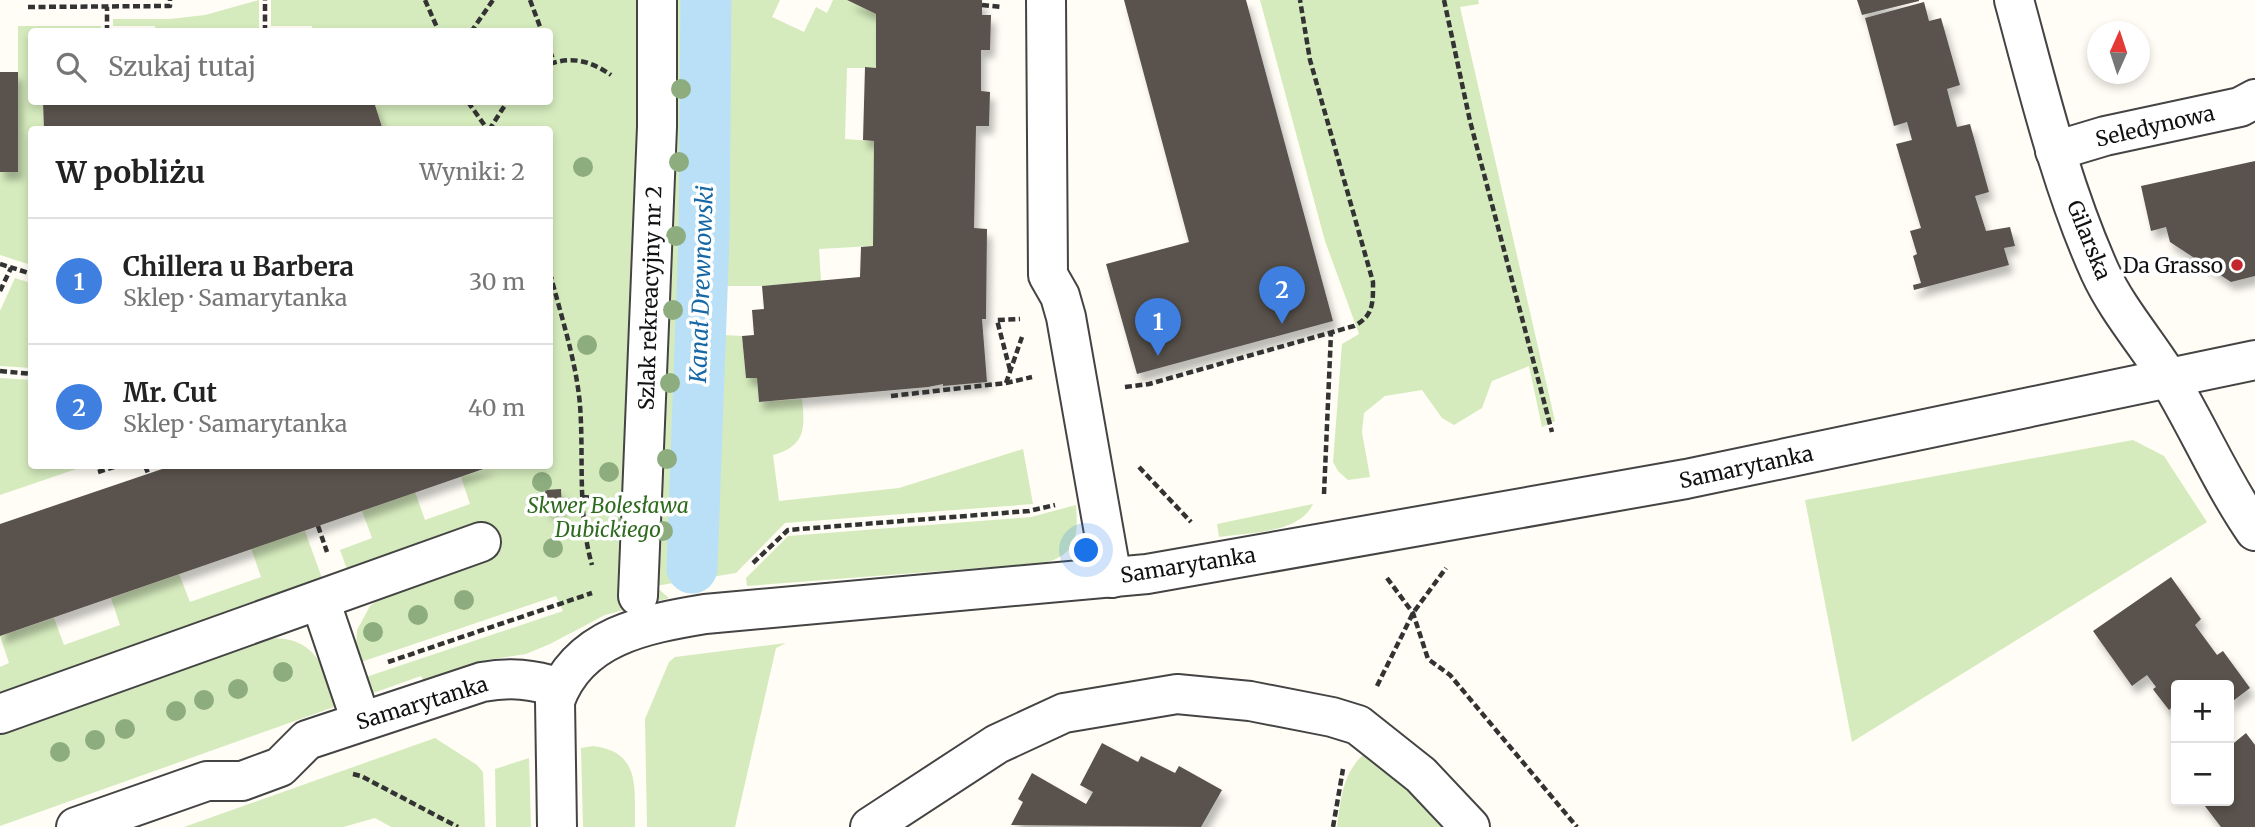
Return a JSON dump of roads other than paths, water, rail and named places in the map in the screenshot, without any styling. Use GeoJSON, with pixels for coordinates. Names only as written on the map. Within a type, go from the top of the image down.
{"type":"FeatureCollection","features":[{"type":"Feature","properties":{"kind":"street"},"geometry":{"type":"LineString","coordinates":[[1046,0],[1048,275],[1060,296],[1066,317],[1112,578]]}},
{"type":"Feature","properties":{"kind":"street","name":"Gilarska"},"geometry":{"type":"LineString","coordinates":[[2014,0],[2055,151],[2102,275],[2115,300],[2169,378],[2235,502],[2255,531]]}},
{"type":"Feature","properties":{"kind":"street","name":"Szlak rekreacyjny nr 2"},"geometry":{"type":"LineString","coordinates":[[620,592],[657,93],[649,6]]}},
{"type":"Feature","properties":{"kind":"street","name":"Seledynowa"},"geometry":{"type":"LineString","coordinates":[[2055,151],[2105,136],[2240,107],[2255,99]]}},
{"type":"Feature","properties":{"kind":"street","name":"Samarytanka"},"geometry":{"type":"LineString","coordinates":[[76,827],[207,781],[242,781],[280,767],[307,740],[482,682],[507,677],[534,680],[560,688],[576,666],[596,647],[617,635],[653,623],[729,612],[1147,574],[1686,479],[2255,360]]}},
{"type":"Feature","properties":{"kind":"street"},"geometry":{"type":"LineString","coordinates":[[0,714],[481,542]]}},
{"type":"Feature","properties":{"kind":"street"},"geometry":{"type":"LineString","coordinates":[[320,600],[361,722]]}},
{"type":"Feature","properties":{"kind":"street"},"geometry":{"type":"LineString","coordinates":[[557,827],[555,701],[560,688]]}},
{"type":"Feature","properties":{"kind":"street"},"geometry":{"type":"LineString","coordinates":[[870,827],[997,744],[1064,713],[1177,694],[1250,701],[1332,717],[1358,725],[1421,775],[1470,827]]}},
{"type":"Feature","properties":{"kind":"waterway","name":"Kanał Drewnowski"},"geometry":{"type":"LineString","coordinates":[[692,568],[704,237],[706,0]]}},
{"type":"Feature","properties":{"kind":"place","name":"Da Grasso"},"geometry":{"type":"Point","coordinates":[2237,265]}},
{"type":"Feature","properties":{"kind":"place","name":"Mr. Cut"},"geometry":{"type":"Point","coordinates":[1282,324]}},
{"type":"Feature","properties":{"kind":"place","name":"Chillera u Barbera"},"geometry":{"type":"Point","coordinates":[1158,356]}},
{"type":"Feature","properties":{"kind":"park label","name":"Skwer Bolesława Dubickiego"},"geometry":{"type":"Point","coordinates":[608,517]}}]}
